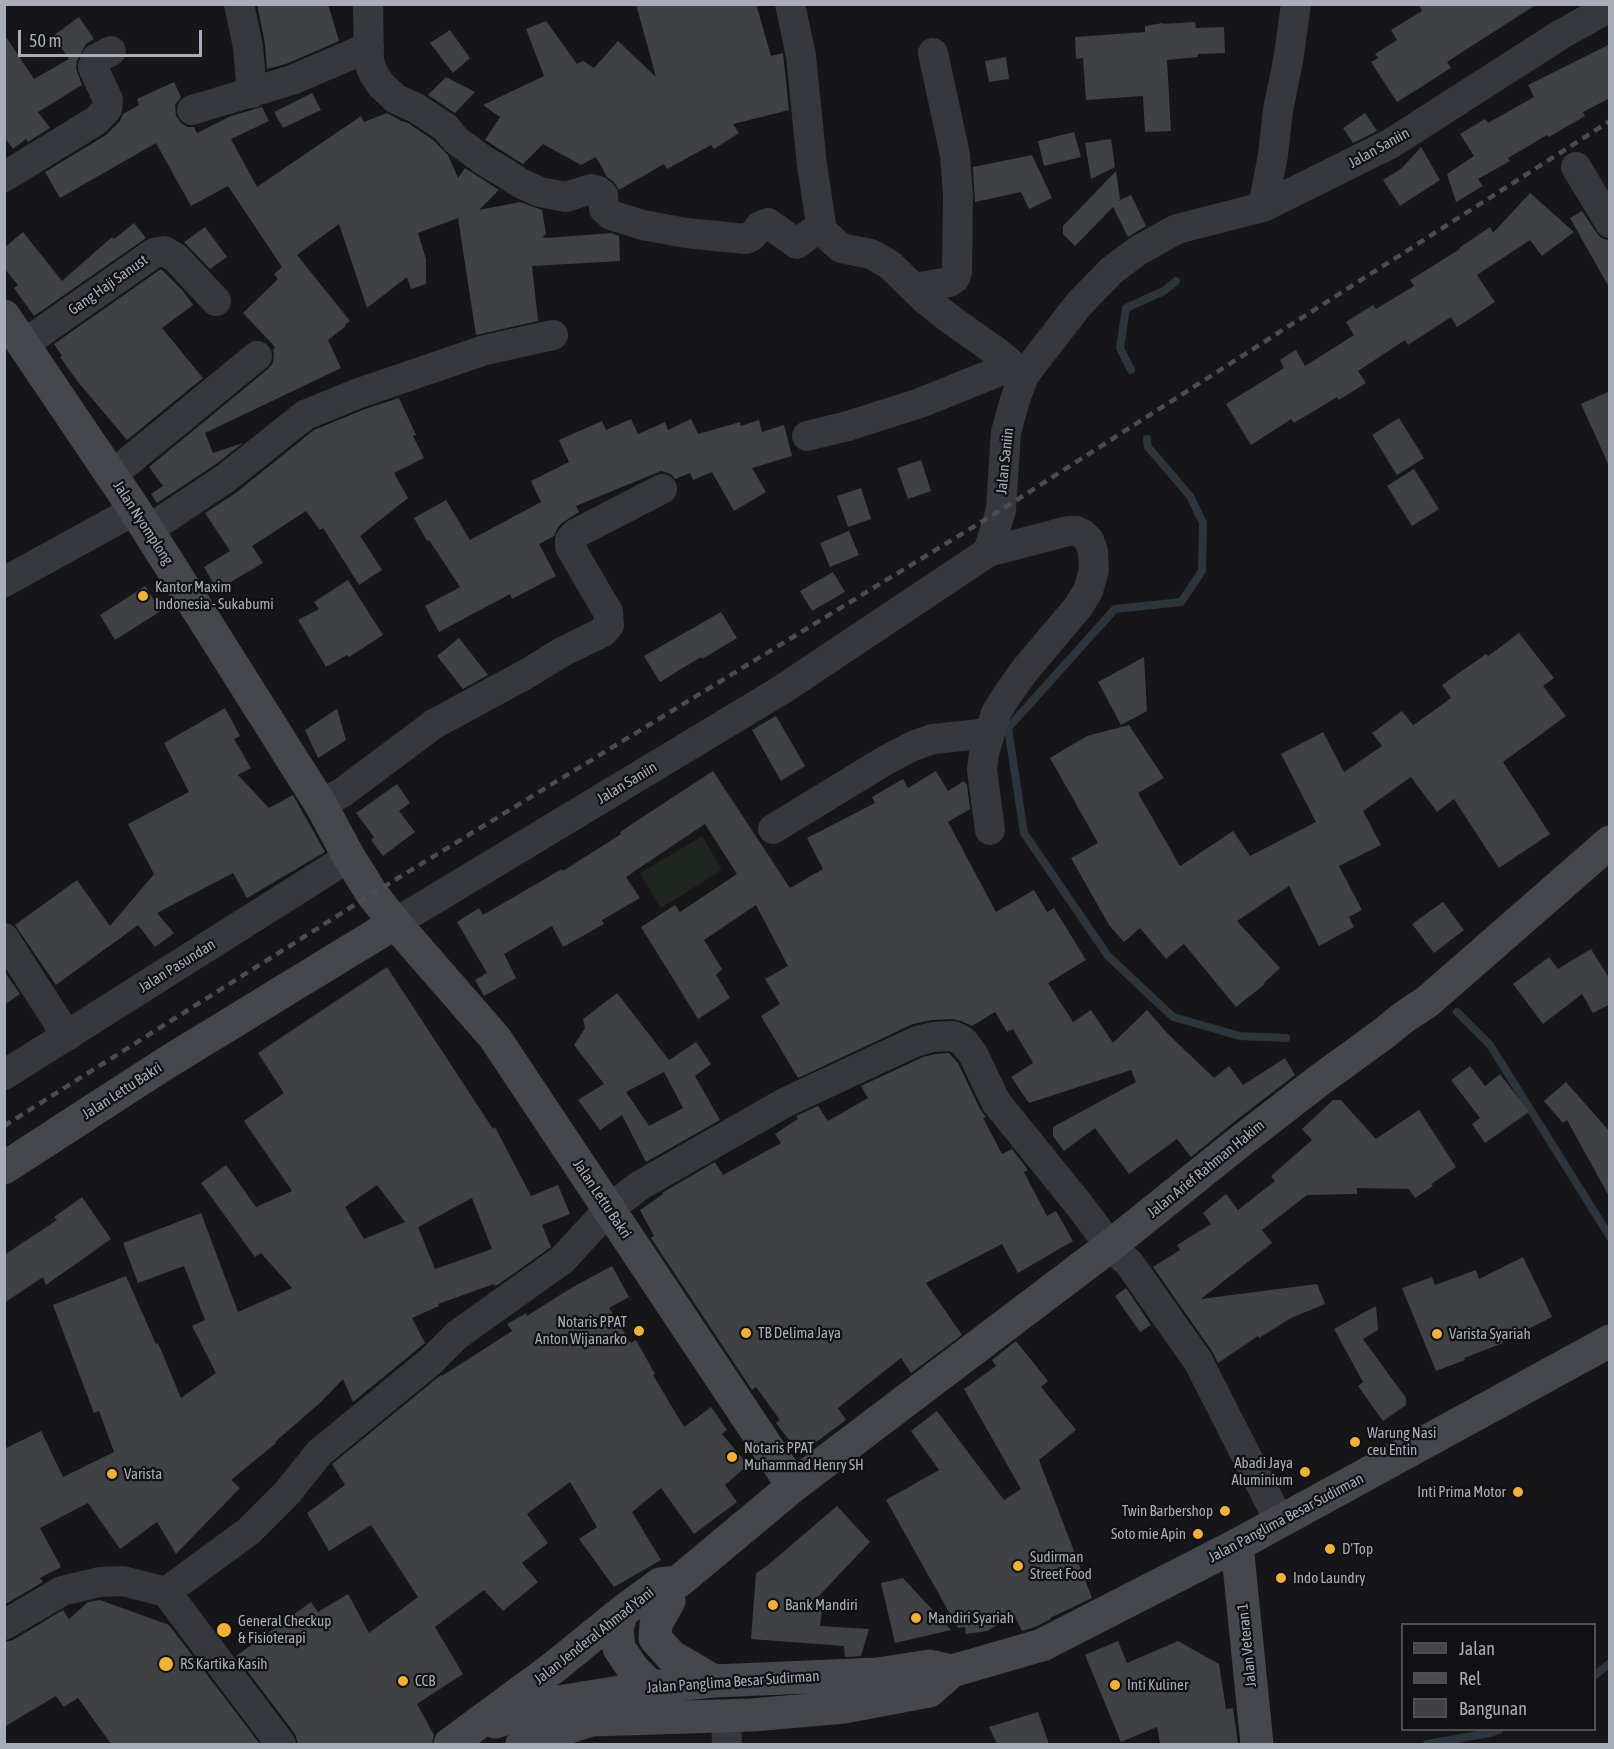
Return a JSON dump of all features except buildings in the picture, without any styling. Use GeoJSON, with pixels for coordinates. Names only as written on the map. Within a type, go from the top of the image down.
{"type":"FeatureCollection","features":[{"type":"Feature","properties":{"kind":"main road","name":"Jalan Nyomplong"},"geometry":{"type":"LineString","coordinates":[[4,316],[142,520],[321,805],[349,857]]}},
{"type":"Feature","properties":{"kind":"main road","name":"Jalan Arief Rahman Hakim"},"geometry":{"type":"LineString","coordinates":[[793,1486],[1110,1246],[1281,1109],[1428,1001],[1610,842]]}},
{"type":"Feature","properties":{"kind":"main road","name":"Jalan Lettu Bakri"},"geometry":{"type":"LineString","coordinates":[[349,857],[372,894],[395,923],[495,1038],[793,1486]]}},
{"type":"Feature","properties":{"kind":"main road","name":"Jalan Lettu Bakri"},"geometry":{"type":"LineString","coordinates":[[4,1168],[166,1063],[395,923]]}},
{"type":"Feature","properties":{"kind":"main road","name":"Jalan Panglima Besar Sudirman"},"geometry":{"type":"LineString","coordinates":[[522,1744],[533,1738],[592,1720],[717,1725],[752,1715],[843,1707],[929,1691],[952,1671],[1042,1645],[1237,1545],[1610,1341]]}},
{"type":"Feature","properties":{"kind":"main road"},"geometry":{"type":"LineString","coordinates":[[500,1744],[620,1626],[673,1591],[793,1486]]}},
{"type":"Feature","properties":{"kind":"main road","name":"Jalan Veteran 1"},"geometry":{"type":"LineString","coordinates":[[1237,1545],[1257,1744]]}},
{"type":"Feature","properties":{"kind":"main road"},"geometry":{"type":"LineString","coordinates":[[673,1591],[656,1624],[655,1638],[671,1656],[714,1680]]}},
{"type":"Feature","properties":{"kind":"main road"},"geometry":{"type":"LineString","coordinates":[[620,1626],[619,1648],[633,1669],[651,1687],[677,1707],[717,1725]]}},
{"type":"Feature","properties":{"kind":"main road","name":"Jalan Jenderal Ahmad Yani"},"geometry":{"type":"LineString","coordinates":[[450,1744],[553,1668],[620,1626]]}},
{"type":"Feature","properties":{"kind":"main road","name":"Jalan Panglima Besar Sudirman"},"geometry":{"type":"LineString","coordinates":[[450,1744],[505,1718],[552,1703],[651,1687],[714,1680],[877,1674],[930,1666],[952,1671]]}},
{"type":"Feature","properties":{"kind":"street"},"geometry":{"type":"LineString","coordinates":[[239,4],[248,47],[252,93]]}},
{"type":"Feature","properties":{"kind":"street"},"geometry":{"type":"LineString","coordinates":[[368,4],[369,61],[373,73],[389,93],[445,127],[456,140],[519,183],[540,192],[566,197],[591,189],[598,190],[603,195],[604,208],[611,215],[643,225],[686,233],[746,239],[752,236],[760,226],[768,223],[797,244],[812,232],[822,231]]}},
{"type":"Feature","properties":{"kind":"street"},"geometry":{"type":"LineString","coordinates":[[790,4],[801,56],[812,165],[822,231],[842,248],[871,254],[880,259],[898,272],[950,319],[1018,370]]}},
{"type":"Feature","properties":{"kind":"street"},"geometry":{"type":"LineString","coordinates":[[1263,207],[1296,4]]}},
{"type":"Feature","properties":{"kind":"street","name":"Jalan Saniin"},"geometry":{"type":"LineString","coordinates":[[395,923],[783,690],[988,552],[1000,510],[1006,432],[1015,400],[1018,370],[1112,270],[1139,250],[1177,229],[1263,207],[1390,144],[1560,35],[1610,7]]}},
{"type":"Feature","properties":{"kind":"street"},"geometry":{"type":"LineString","coordinates":[[192,110],[292,80],[369,47]]}},
{"type":"Feature","properties":{"kind":"street"},"geometry":{"type":"LineString","coordinates":[[4,177],[97,120],[106,108],[108,100],[93,67],[96,60],[111,51]]}},
{"type":"Feature","properties":{"kind":"street"},"geometry":{"type":"LineString","coordinates":[[914,288],[949,282],[955,278],[957,272],[958,195],[955,155],[933,53]]}},
{"type":"Feature","properties":{"kind":"street"},"geometry":{"type":"LineString","coordinates":[[1575,167],[1610,223]]}},
{"type":"Feature","properties":{"kind":"street","name":"Gang Haji Sanust"},"geometry":{"type":"LineString","coordinates":[[24,344],[154,253],[164,251],[176,258],[216,301]]}},
{"type":"Feature","properties":{"kind":"street"},"geometry":{"type":"LineString","coordinates":[[4,582],[142,520],[226,478],[305,415],[359,393],[485,350],[553,335]]}},
{"type":"Feature","properties":{"kind":"street"},"geometry":{"type":"LineString","coordinates":[[111,473],[124,465],[257,356]]}},
{"type":"Feature","properties":{"kind":"street"},"geometry":{"type":"LineString","coordinates":[[807,436],[848,426],[1018,370]]}},
{"type":"Feature","properties":{"kind":"street"},"geometry":{"type":"LineString","coordinates":[[321,805],[343,792],[434,724],[562,652],[603,632],[609,625],[608,612],[570,547],[570,540],[575,534],[662,489]]}},
{"type":"Feature","properties":{"kind":"street"},"geometry":{"type":"LineString","coordinates":[[988,552],[1068,531],[1076,531],[1089,540],[1095,570],[1088,591],[1007,695],[996,713],[984,753],[982,770],[990,830]]}},
{"type":"Feature","properties":{"kind":"street"},"geometry":{"type":"LineString","coordinates":[[773,829],[913,746],[933,739],[989,733]]}},
{"type":"Feature","properties":{"kind":"street","name":"Jalan Pasundan"},"geometry":{"type":"LineString","coordinates":[[4,1075],[349,857]]}},
{"type":"Feature","properties":{"kind":"street"},"geometry":{"type":"LineString","coordinates":[[4,938],[67,1036]]}},
{"type":"Feature","properties":{"kind":"street"},"geometry":{"type":"LineString","coordinates":[[166,1592],[249,1531],[287,1492],[320,1453],[431,1361],[457,1335],[562,1260],[609,1209],[645,1182],[786,1102],[917,1041],[933,1037],[953,1036],[963,1041],[973,1054],[996,1102],[1110,1246],[1129,1263],[1198,1361],[1280,1521]]}},
{"type":"Feature","properties":{"kind":"street"},"geometry":{"type":"LineString","coordinates":[[4,1625],[62,1591],[99,1582],[123,1581],[166,1592],[281,1744]]}},
{"type":"Feature","properties":{"kind":"shaded area"},"geometry":{"type":"Polygon","coordinates":[[[702,836],[722,870],[661,908],[640,873],[702,836]]]}},
{"type":"Feature","properties":{"kind":"waterway"},"geometry":{"type":"LineString","coordinates":[[1131,370],[1120,348],[1126,308],[1164,291],[1176,281]]}},
{"type":"Feature","properties":{"kind":"waterway"},"geometry":{"type":"LineString","coordinates":[[1147,439],[1148,447],[1190,496],[1203,523],[1202,571],[1181,602],[1115,609],[1008,728],[1024,833],[1108,956],[1173,1017],[1240,1036],[1286,1038]]}},
{"type":"Feature","properties":{"kind":"waterway"},"geometry":{"type":"LineString","coordinates":[[1457,1012],[1490,1045],[1610,1237]]}},
{"type":"Feature","properties":{"kind":"waterway"},"geometry":{"type":"LineString","coordinates":[[1596,1674],[1610,1663]]}},
{"type":"Feature","properties":{"kind":"waterway"},"geometry":{"type":"LineString","coordinates":[[1427,1744],[1496,1731]]}},
{"type":"Feature","properties":{"kind":"railway"},"geometry":{"type":"LineString","coordinates":[[4,1126],[372,894],[1001,510],[1610,121]]}},
{"type":"Feature","properties":{"kind":"place","name":"Kantor Maxim Indonesia - Sukabumi"},"geometry":{"type":"Point","coordinates":[143,596]}},
{"type":"Feature","properties":{"kind":"place","name":"Notaris PPAT Anton Wijanarko"},"geometry":{"type":"Point","coordinates":[639,1331]}},
{"type":"Feature","properties":{"kind":"place","name":"TB Delima Jaya"},"geometry":{"type":"Point","coordinates":[746,1333]}},
{"type":"Feature","properties":{"kind":"place","name":"Varista Syariah"},"geometry":{"type":"Point","coordinates":[1437,1334]}},
{"type":"Feature","properties":{"kind":"place","name":"Warung Nasi ceu Entin"},"geometry":{"type":"Point","coordinates":[1355,1442]}},
{"type":"Feature","properties":{"kind":"place","name":"Notaris PPAT Muhammad Henry SH"},"geometry":{"type":"Point","coordinates":[732,1457]}},
{"type":"Feature","properties":{"kind":"place","name":"Abadi Jaya Aluminium"},"geometry":{"type":"Point","coordinates":[1305,1472]}},
{"type":"Feature","properties":{"kind":"place","name":"Varista"},"geometry":{"type":"Point","coordinates":[112,1474]}},
{"type":"Feature","properties":{"kind":"place","name":"Inti Prima Motor"},"geometry":{"type":"Point","coordinates":[1518,1492]}},
{"type":"Feature","properties":{"kind":"place","name":"Twin Barbershop"},"geometry":{"type":"Point","coordinates":[1225,1511]}},
{"type":"Feature","properties":{"kind":"place","name":"Soto mie Apin"},"geometry":{"type":"Point","coordinates":[1198,1534]}},
{"type":"Feature","properties":{"kind":"place","name":"D’Top"},"geometry":{"type":"Point","coordinates":[1330,1549]}},
{"type":"Feature","properties":{"kind":"place","name":"Sudirman Street Food"},"geometry":{"type":"Point","coordinates":[1018,1566]}},
{"type":"Feature","properties":{"kind":"place","name":"Indo Laundry"},"geometry":{"type":"Point","coordinates":[1281,1578]}},
{"type":"Feature","properties":{"kind":"place","name":"Bank Mandiri"},"geometry":{"type":"Point","coordinates":[773,1605]}},
{"type":"Feature","properties":{"kind":"place","name":"Mandiri Syariah"},"geometry":{"type":"Point","coordinates":[916,1618]}},
{"type":"Feature","properties":{"kind":"place","name":"General Checkup & Fisioterapi"},"geometry":{"type":"Point","coordinates":[224,1630]}},
{"type":"Feature","properties":{"kind":"place","name":"RS Kartika Kasih"},"geometry":{"type":"Point","coordinates":[166,1664]}},
{"type":"Feature","properties":{"kind":"place","name":"CCB"},"geometry":{"type":"Point","coordinates":[403,1681]}},
{"type":"Feature","properties":{"kind":"place","name":"Inti Kuliner"},"geometry":{"type":"Point","coordinates":[1115,1685]}}]}
